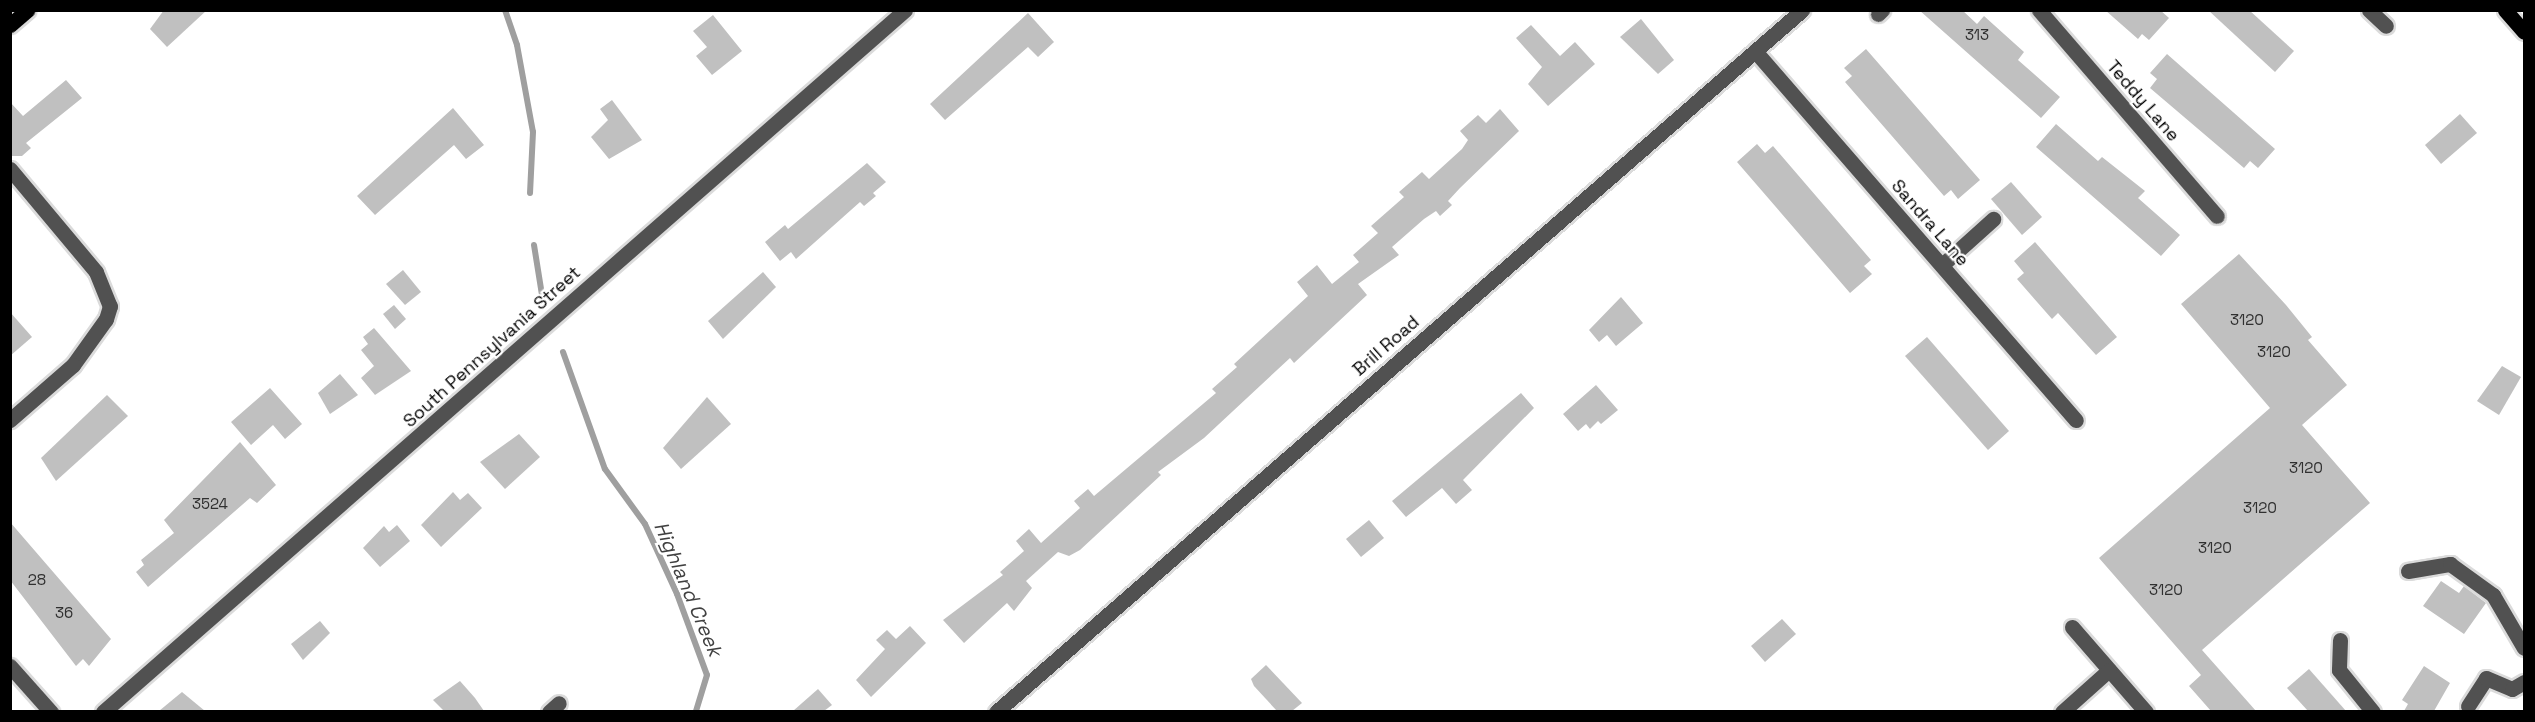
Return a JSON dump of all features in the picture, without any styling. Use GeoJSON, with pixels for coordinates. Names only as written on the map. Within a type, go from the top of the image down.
{"type":"FeatureCollection","features":[{"type":"Feature","properties":{"kind":"main road"},"geometry":{"type":"LineString","coordinates":[[10,25],[27,10]]}},
{"type":"Feature","properties":{"kind":"main road"},"geometry":{"type":"LineString","coordinates":[[2505,10],[2524,32]]}},
{"type":"Feature","properties":{"kind":"street","name":"South Pennsylvania Street"},"geometry":{"type":"LineString","coordinates":[[103,711],[905,10]]}},
{"type":"Feature","properties":{"kind":"street","name":"Brill Road"},"geometry":{"type":"LineString","coordinates":[[996,711],[1802,10]]}},
{"type":"Feature","properties":{"kind":"street","name":"Teddy Lane"},"geometry":{"type":"LineString","coordinates":[[2039,10],[2217,216]]}},
{"type":"Feature","properties":{"kind":"street"},"geometry":{"type":"LineString","coordinates":[[2369,10],[2386,26]]}},
{"type":"Feature","properties":{"kind":"street","name":"Sandra Lane"},"geometry":{"type":"LineString","coordinates":[[1755,51],[2076,420]]}},
{"type":"Feature","properties":{"kind":"street"},"geometry":{"type":"LineString","coordinates":[[10,169],[96,272],[109,295],[106,319],[73,365],[10,420]]}},
{"type":"Feature","properties":{"kind":"street"},"geometry":{"type":"LineString","coordinates":[[1942,266],[1994,219]]}},
{"type":"Feature","properties":{"kind":"street"},"geometry":{"type":"LineString","coordinates":[[2408,570],[2450,564],[2493,596],[2524,648]]}},
{"type":"Feature","properties":{"kind":"street"},"geometry":{"type":"LineString","coordinates":[[2072,627],[2146,711]]}},
{"type":"Feature","properties":{"kind":"street"},"geometry":{"type":"LineString","coordinates":[[2340,640],[2339,670],[2373,711]]}},
{"type":"Feature","properties":{"kind":"street"},"geometry":{"type":"LineString","coordinates":[[10,666],[51,711]]}},
{"type":"Feature","properties":{"kind":"street"},"geometry":{"type":"LineString","coordinates":[[2062,711],[2109,670]]}},
{"type":"Feature","properties":{"kind":"street"},"geometry":{"type":"LineString","coordinates":[[2468,706],[2486,678],[2512,689],[2524,682]]}},
{"type":"Feature","properties":{"kind":"building"},"geometry":{"type":"Polygon","coordinates":[[[164,10],[207,10],[167,47],[150,29],[164,10]]]}},
{"type":"Feature","properties":{"kind":"building"},"geometry":{"type":"Polygon","coordinates":[[[1919,10],[1962,10],[1977,24],[1984,16],[2024,52],[2018,60],[2060,97],[2041,118],[1919,10]]]}},
{"type":"Feature","properties":{"kind":"building"},"geometry":{"type":"Polygon","coordinates":[[[2105,10],[2160,10],[2169,18],[2149,40],[2142,34],[2138,39],[2105,10]]]}},
{"type":"Feature","properties":{"kind":"building"},"geometry":{"type":"Polygon","coordinates":[[[2208,10],[2249,10],[2294,51],[2275,72],[2208,10]]]}},
{"type":"Feature","properties":{"kind":"building"},"geometry":{"type":"Polygon","coordinates":[[[1028,13],[1054,42],[1038,57],[1028,47],[945,120],[930,104],[1028,13]]]}},
{"type":"Feature","properties":{"kind":"building"},"geometry":{"type":"Polygon","coordinates":[[[713,15],[742,51],[712,75],[696,56],[707,47],[693,31],[713,15]]]}},
{"type":"Feature","properties":{"kind":"building"},"geometry":{"type":"Polygon","coordinates":[[[1641,19],[1674,60],[1658,74],[1620,37],[1641,19]]]}},
{"type":"Feature","properties":{"kind":"building"},"geometry":{"type":"Polygon","coordinates":[[[1531,25],[1560,56],[1575,42],[1595,64],[1548,106],[1528,84],[1542,67],[1516,38],[1531,25]]]}},
{"type":"Feature","properties":{"kind":"building"},"geometry":{"type":"Polygon","coordinates":[[[1866,49],[1980,180],[1958,199],[1951,190],[1944,196],[1845,82],[1852,76],[1844,68],[1866,49]]]}},
{"type":"Feature","properties":{"kind":"building"},"geometry":{"type":"Polygon","coordinates":[[[2167,54],[2275,149],[2258,168],[2250,161],[2244,168],[2150,88],[2157,79],[2150,73],[2167,54]]]}},
{"type":"Feature","properties":{"kind":"building"},"geometry":{"type":"Polygon","coordinates":[[[66,80],[82,98],[26,143],[31,148],[22,156],[10,156],[10,102],[23,116],[66,80]]]}},
{"type":"Feature","properties":{"kind":"building"},"geometry":{"type":"Polygon","coordinates":[[[612,100],[642,140],[609,159],[591,137],[608,120],[600,109],[612,100]]]}},
{"type":"Feature","properties":{"kind":"building"},"geometry":{"type":"Polygon","coordinates":[[[453,108],[484,145],[466,159],[454,145],[375,215],[357,196],[453,108]]]}},
{"type":"Feature","properties":{"kind":"building"},"geometry":{"type":"Polygon","coordinates":[[[1500,109],[1519,131],[1460,188],[1448,201],[1452,205],[1440,216],[1436,211],[1392,247],[1399,255],[1358,284],[1367,295],[1294,363],[1290,358],[1204,438],[1158,472],[1161,475],[1080,550],[1069,556],[1058,552],[1026,581],[1032,588],[1014,611],[1007,603],[964,643],[943,620],[1003,575],[1000,572],[1024,551],[1016,541],[1029,529],[1041,543],[1080,508],[1074,501],[1088,489],[1094,496],[1216,393],[1212,389],[1237,367],[1234,364],[1308,296],[1297,282],[1317,265],[1332,284],[1359,262],[1353,255],[1378,233],[1371,226],[1404,197],[1399,192],[1422,172],[1429,179],[1462,149],[1468,140],[1460,131],[1478,115],[1486,123],[1500,109]]]}},
{"type":"Feature","properties":{"kind":"building"},"geometry":{"type":"Polygon","coordinates":[[[2460,114],[2477,133],[2441,164],[2425,145],[2460,114]]]}},
{"type":"Feature","properties":{"kind":"building"},"geometry":{"type":"Polygon","coordinates":[[[2056,124],[2098,161],[2102,157],[2145,191],[2138,198],[2180,235],[2161,256],[2036,147],[2056,124]]]}},
{"type":"Feature","properties":{"kind":"building"},"geometry":{"type":"Polygon","coordinates":[[[1757,144],[1765,153],[1773,146],[1871,260],[1864,266],[1872,274],[1850,293],[1737,162],[1757,144]]]}},
{"type":"Feature","properties":{"kind":"building"},"geometry":{"type":"Polygon","coordinates":[[[867,163],[886,182],[873,193],[876,196],[864,206],[860,202],[796,259],[791,252],[780,261],[765,242],[785,225],[788,229],[867,163]]]}},
{"type":"Feature","properties":{"kind":"building"},"geometry":{"type":"Polygon","coordinates":[[[2011,182],[2042,217],[2022,235],[1991,199],[2011,182]]]}},
{"type":"Feature","properties":{"kind":"building"},"geometry":{"type":"Polygon","coordinates":[[[2035,242],[2117,337],[2096,355],[2058,313],[2052,319],[2017,279],[2024,273],[2014,261],[2035,242]]]}},
{"type":"Feature","properties":{"kind":"building"},"geometry":{"type":"Polygon","coordinates":[[[2239,254],[2286,305],[2312,337],[2308,340],[2347,385],[2302,425],[2370,503],[2202,650],[2256,711],[2211,711],[2189,686],[2201,675],[2099,558],[2270,408],[2181,304],[2239,254]]]}},
{"type":"Feature","properties":{"kind":"building"},"geometry":{"type":"Polygon","coordinates":[[[403,270],[421,292],[405,305],[386,284],[403,270]]]}},
{"type":"Feature","properties":{"kind":"building"},"geometry":{"type":"Polygon","coordinates":[[[763,272],[776,287],[723,339],[708,321],[763,272]]]}},
{"type":"Feature","properties":{"kind":"building"},"geometry":{"type":"Polygon","coordinates":[[[1621,297],[1643,323],[1616,346],[1607,335],[1599,342],[1589,330],[1621,297]]]}},
{"type":"Feature","properties":{"kind":"building"},"geometry":{"type":"Polygon","coordinates":[[[394,305],[406,319],[395,329],[383,314],[394,305]]]}},
{"type":"Feature","properties":{"kind":"building"},"geometry":{"type":"Polygon","coordinates":[[[10,312],[32,337],[10,356],[10,312]]]}},
{"type":"Feature","properties":{"kind":"building"},"geometry":{"type":"Polygon","coordinates":[[[374,328],[411,371],[375,395],[361,378],[374,366],[361,350],[368,344],[363,337],[374,328]]]}},
{"type":"Feature","properties":{"kind":"building"},"geometry":{"type":"Polygon","coordinates":[[[1927,337],[2009,431],[1988,450],[1905,356],[1927,337]]]}},
{"type":"Feature","properties":{"kind":"building"},"geometry":{"type":"Polygon","coordinates":[[[2502,366],[2521,377],[2499,415],[2477,401],[2502,366]]]}},
{"type":"Feature","properties":{"kind":"building"},"geometry":{"type":"Polygon","coordinates":[[[340,374],[358,395],[330,414],[318,393],[340,374]]]}},
{"type":"Feature","properties":{"kind":"building"},"geometry":{"type":"Polygon","coordinates":[[[1596,385],[1618,410],[1601,424],[1598,421],[1590,429],[1586,424],[1578,431],[1563,414],[1596,385]]]}},
{"type":"Feature","properties":{"kind":"building"},"geometry":{"type":"Polygon","coordinates":[[[270,388],[302,424],[285,439],[273,425],[251,445],[231,422],[270,388]]]}},
{"type":"Feature","properties":{"kind":"building"},"geometry":{"type":"Polygon","coordinates":[[[1521,393],[1534,408],[1463,480],[1472,490],[1456,504],[1442,488],[1406,517],[1392,501],[1521,393]]]}},
{"type":"Feature","properties":{"kind":"building"},"geometry":{"type":"Polygon","coordinates":[[[107,395],[128,416],[56,481],[41,458],[107,395]]]}},
{"type":"Feature","properties":{"kind":"building"},"geometry":{"type":"Polygon","coordinates":[[[707,397],[731,424],[681,469],[663,448],[707,397]]]}},
{"type":"Feature","properties":{"kind":"building"},"geometry":{"type":"Polygon","coordinates":[[[519,434],[540,457],[505,489],[480,462],[519,434]]]}},
{"type":"Feature","properties":{"kind":"building"},"geometry":{"type":"Polygon","coordinates":[[[240,442],[276,485],[257,503],[250,498],[148,587],[136,572],[144,565],[141,560],[174,533],[164,520],[240,442]]]}},
{"type":"Feature","properties":{"kind":"building"},"geometry":{"type":"Polygon","coordinates":[[[453,492],[460,500],[468,493],[482,508],[441,547],[421,525],[453,492]]]}},
{"type":"Feature","properties":{"kind":"building"},"geometry":{"type":"Polygon","coordinates":[[[1369,520],[1384,538],[1361,557],[1346,539],[1369,520]]]}},
{"type":"Feature","properties":{"kind":"building"},"geometry":{"type":"Polygon","coordinates":[[[10,522],[111,639],[89,666],[83,659],[76,666],[10,580],[10,522]]]}},
{"type":"Feature","properties":{"kind":"building"},"geometry":{"type":"Polygon","coordinates":[[[397,525],[410,541],[380,567],[363,548],[384,526],[389,532],[397,525]]]}},
{"type":"Feature","properties":{"kind":"building"},"geometry":{"type":"Polygon","coordinates":[[[2441,581],[2459,593],[2464,586],[2486,603],[2464,634],[2423,606],[2441,581]]]}},
{"type":"Feature","properties":{"kind":"building"},"geometry":{"type":"Polygon","coordinates":[[[1782,619],[1796,634],[1765,662],[1751,646],[1782,619]]]}},
{"type":"Feature","properties":{"kind":"building"},"geometry":{"type":"Polygon","coordinates":[[[320,621],[330,633],[303,660],[291,644],[320,621]]]}},
{"type":"Feature","properties":{"kind":"building"},"geometry":{"type":"Polygon","coordinates":[[[910,626],[926,643],[871,697],[856,680],[885,649],[876,640],[887,630],[896,639],[910,626]]]}},
{"type":"Feature","properties":{"kind":"building"},"geometry":{"type":"Polygon","coordinates":[[[1266,665],[1302,703],[1292,711],[1277,711],[1254,686],[1251,679],[1266,665]]]}},
{"type":"Feature","properties":{"kind":"building"},"geometry":{"type":"Polygon","coordinates":[[[2424,666],[2450,683],[2434,711],[2404,711],[2408,704],[2402,700],[2424,666]]]}},
{"type":"Feature","properties":{"kind":"building"},"geometry":{"type":"Polygon","coordinates":[[[2309,669],[2346,711],[2308,711],[2287,688],[2309,669]]]}},
{"type":"Feature","properties":{"kind":"building"},"geometry":{"type":"Polygon","coordinates":[[[460,681],[484,711],[444,711],[433,700],[460,681]]]}},
{"type":"Feature","properties":{"kind":"building"},"geometry":{"type":"Polygon","coordinates":[[[818,689],[832,705],[824,711],[793,711],[818,689]]]}},
{"type":"Feature","properties":{"kind":"building"},"geometry":{"type":"Polygon","coordinates":[[[182,692],[205,711],[159,711],[182,692]]]}},
{"type":"Feature","properties":{"kind":"waterway","name":"Highland Creek"},"geometry":{"type":"LineString","coordinates":[[505,10],[517,45],[533,132],[530,193]]}},
{"type":"Feature","properties":{"kind":"waterway","name":"Highland Creek"},"geometry":{"type":"LineString","coordinates":[[534,245],[542,295]]}},
{"type":"Feature","properties":{"kind":"waterway","name":"Highland Creek"},"geometry":{"type":"LineString","coordinates":[[563,352],[605,469],[645,524],[677,594],[707,675],[696,712]]}}]}
